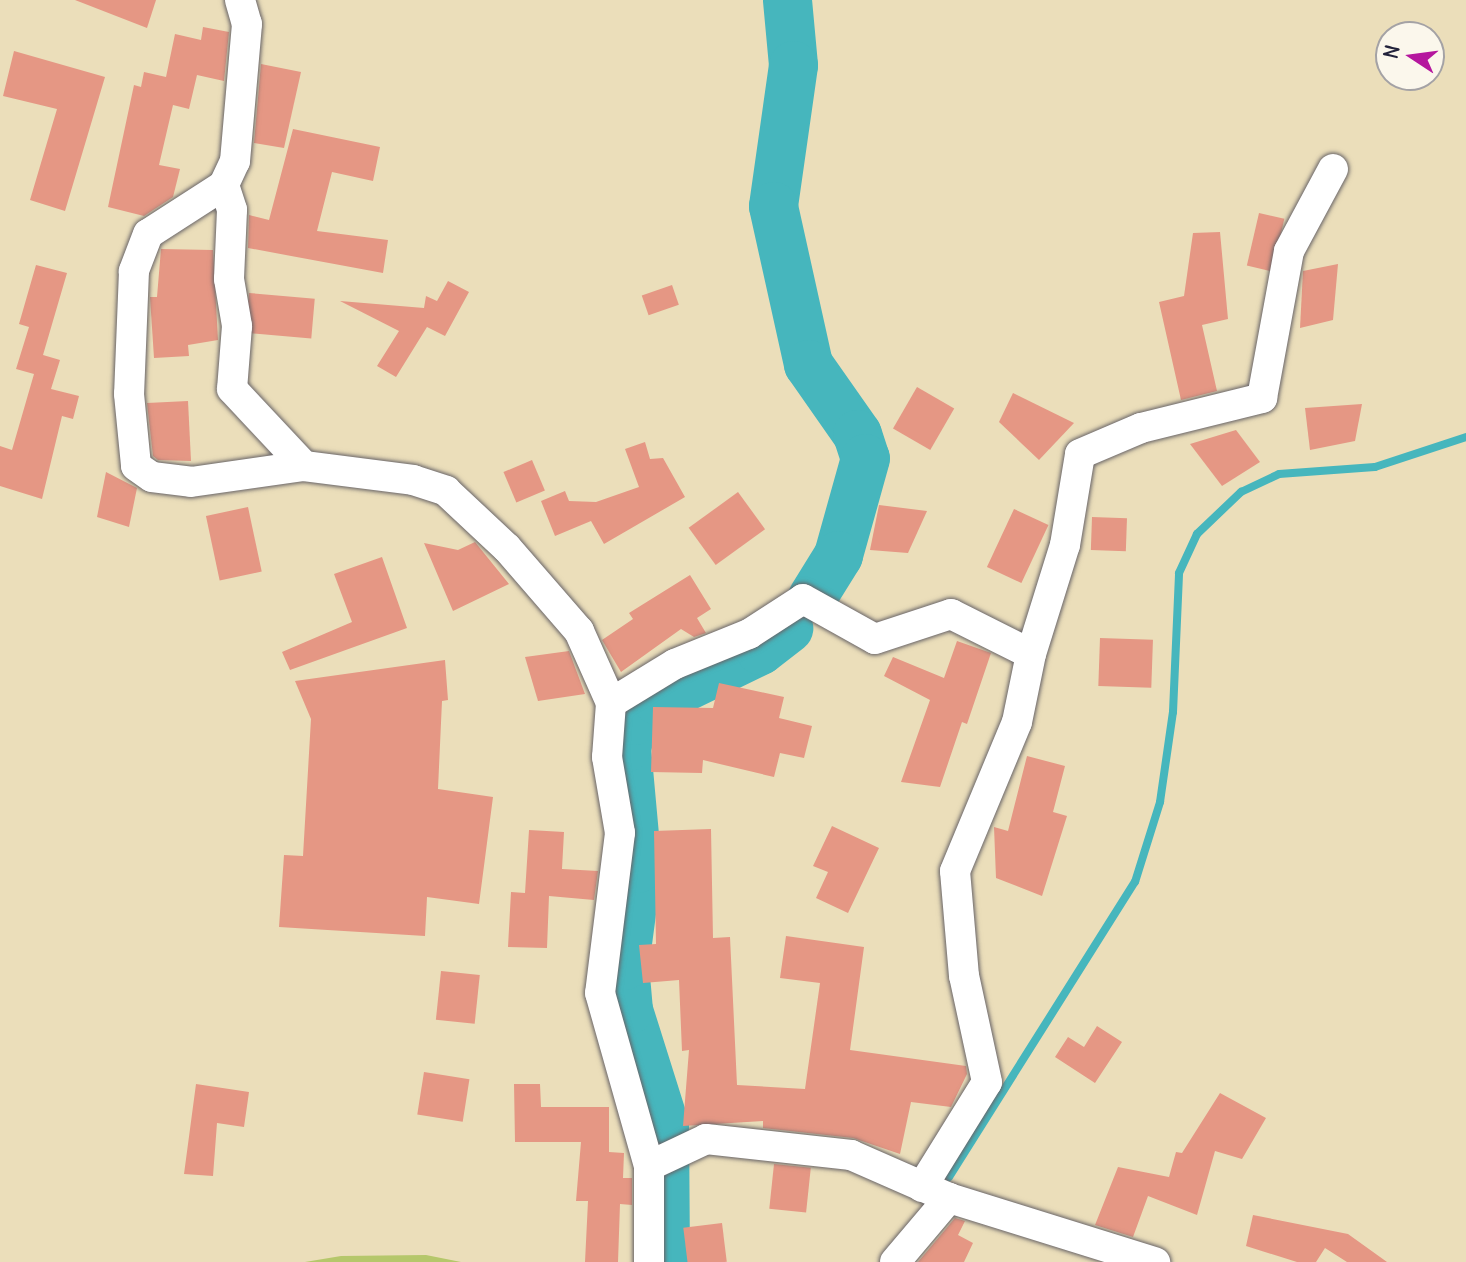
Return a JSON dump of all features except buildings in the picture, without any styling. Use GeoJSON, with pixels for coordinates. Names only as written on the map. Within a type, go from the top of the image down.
{"type":"FeatureCollection","features":[{"type":"Feature","properties":{"kind":"street"},"geometry":{"type":"LineString","coordinates":[[240,0],[247,24],[235,161],[224,185],[148,234],[134,271],[129,394],[136,466],[152,477],[191,482],[304,466],[413,480],[446,491],[507,548],[579,631],[611,703],[607,757],[620,833],[600,993],[661,1159],[649,1262]]}},
{"type":"Feature","properties":{"kind":"street"},"geometry":{"type":"LineString","coordinates":[[895,1262],[936,1192],[987,1082],[964,976],[955,871],[1017,722],[1031,654],[1065,545],[1080,454],[1141,428],[1262,398],[1289,251],[1333,169]]}},
{"type":"Feature","properties":{"kind":"street"},"geometry":{"type":"LineString","coordinates":[[224,185],[232,210],[229,279],[237,326],[232,389],[304,466]]}},
{"type":"Feature","properties":{"kind":"street"},"geometry":{"type":"LineString","coordinates":[[611,703],[676,664],[748,635],[803,599],[875,639],[951,614],[1031,654]]}},
{"type":"Feature","properties":{"kind":"street"},"geometry":{"type":"LineString","coordinates":[[661,1159],[706,1139],[776,1144],[851,1156],[936,1192],[1154,1262]]}},
{"type":"Feature","properties":{"kind":"green space"},"geometry":{"type":"Polygon","coordinates":[[[426,1255],[461,1262],[305,1262],[341,1256],[426,1255]]]}},
{"type":"Feature","properties":{"kind":"waterway"},"geometry":{"type":"LineString","coordinates":[[787,0],[793,65],[773,206],[808,364],[857,434],[865,458],[838,555],[812,597]]}},
{"type":"Feature","properties":{"kind":"waterway"},"geometry":{"type":"LineString","coordinates":[[949,1177],[1135,882],[1160,802],[1173,712],[1179,573],[1197,534],[1241,492],[1279,474],[1375,467],[1466,437]]}},
{"type":"Feature","properties":{"kind":"waterway"},"geometry":{"type":"LineString","coordinates":[[665,1262],[664,1124],[628,1010],[624,965],[637,868],[626,747],[634,720],[657,700],[760,650],[788,628]]}}]}
